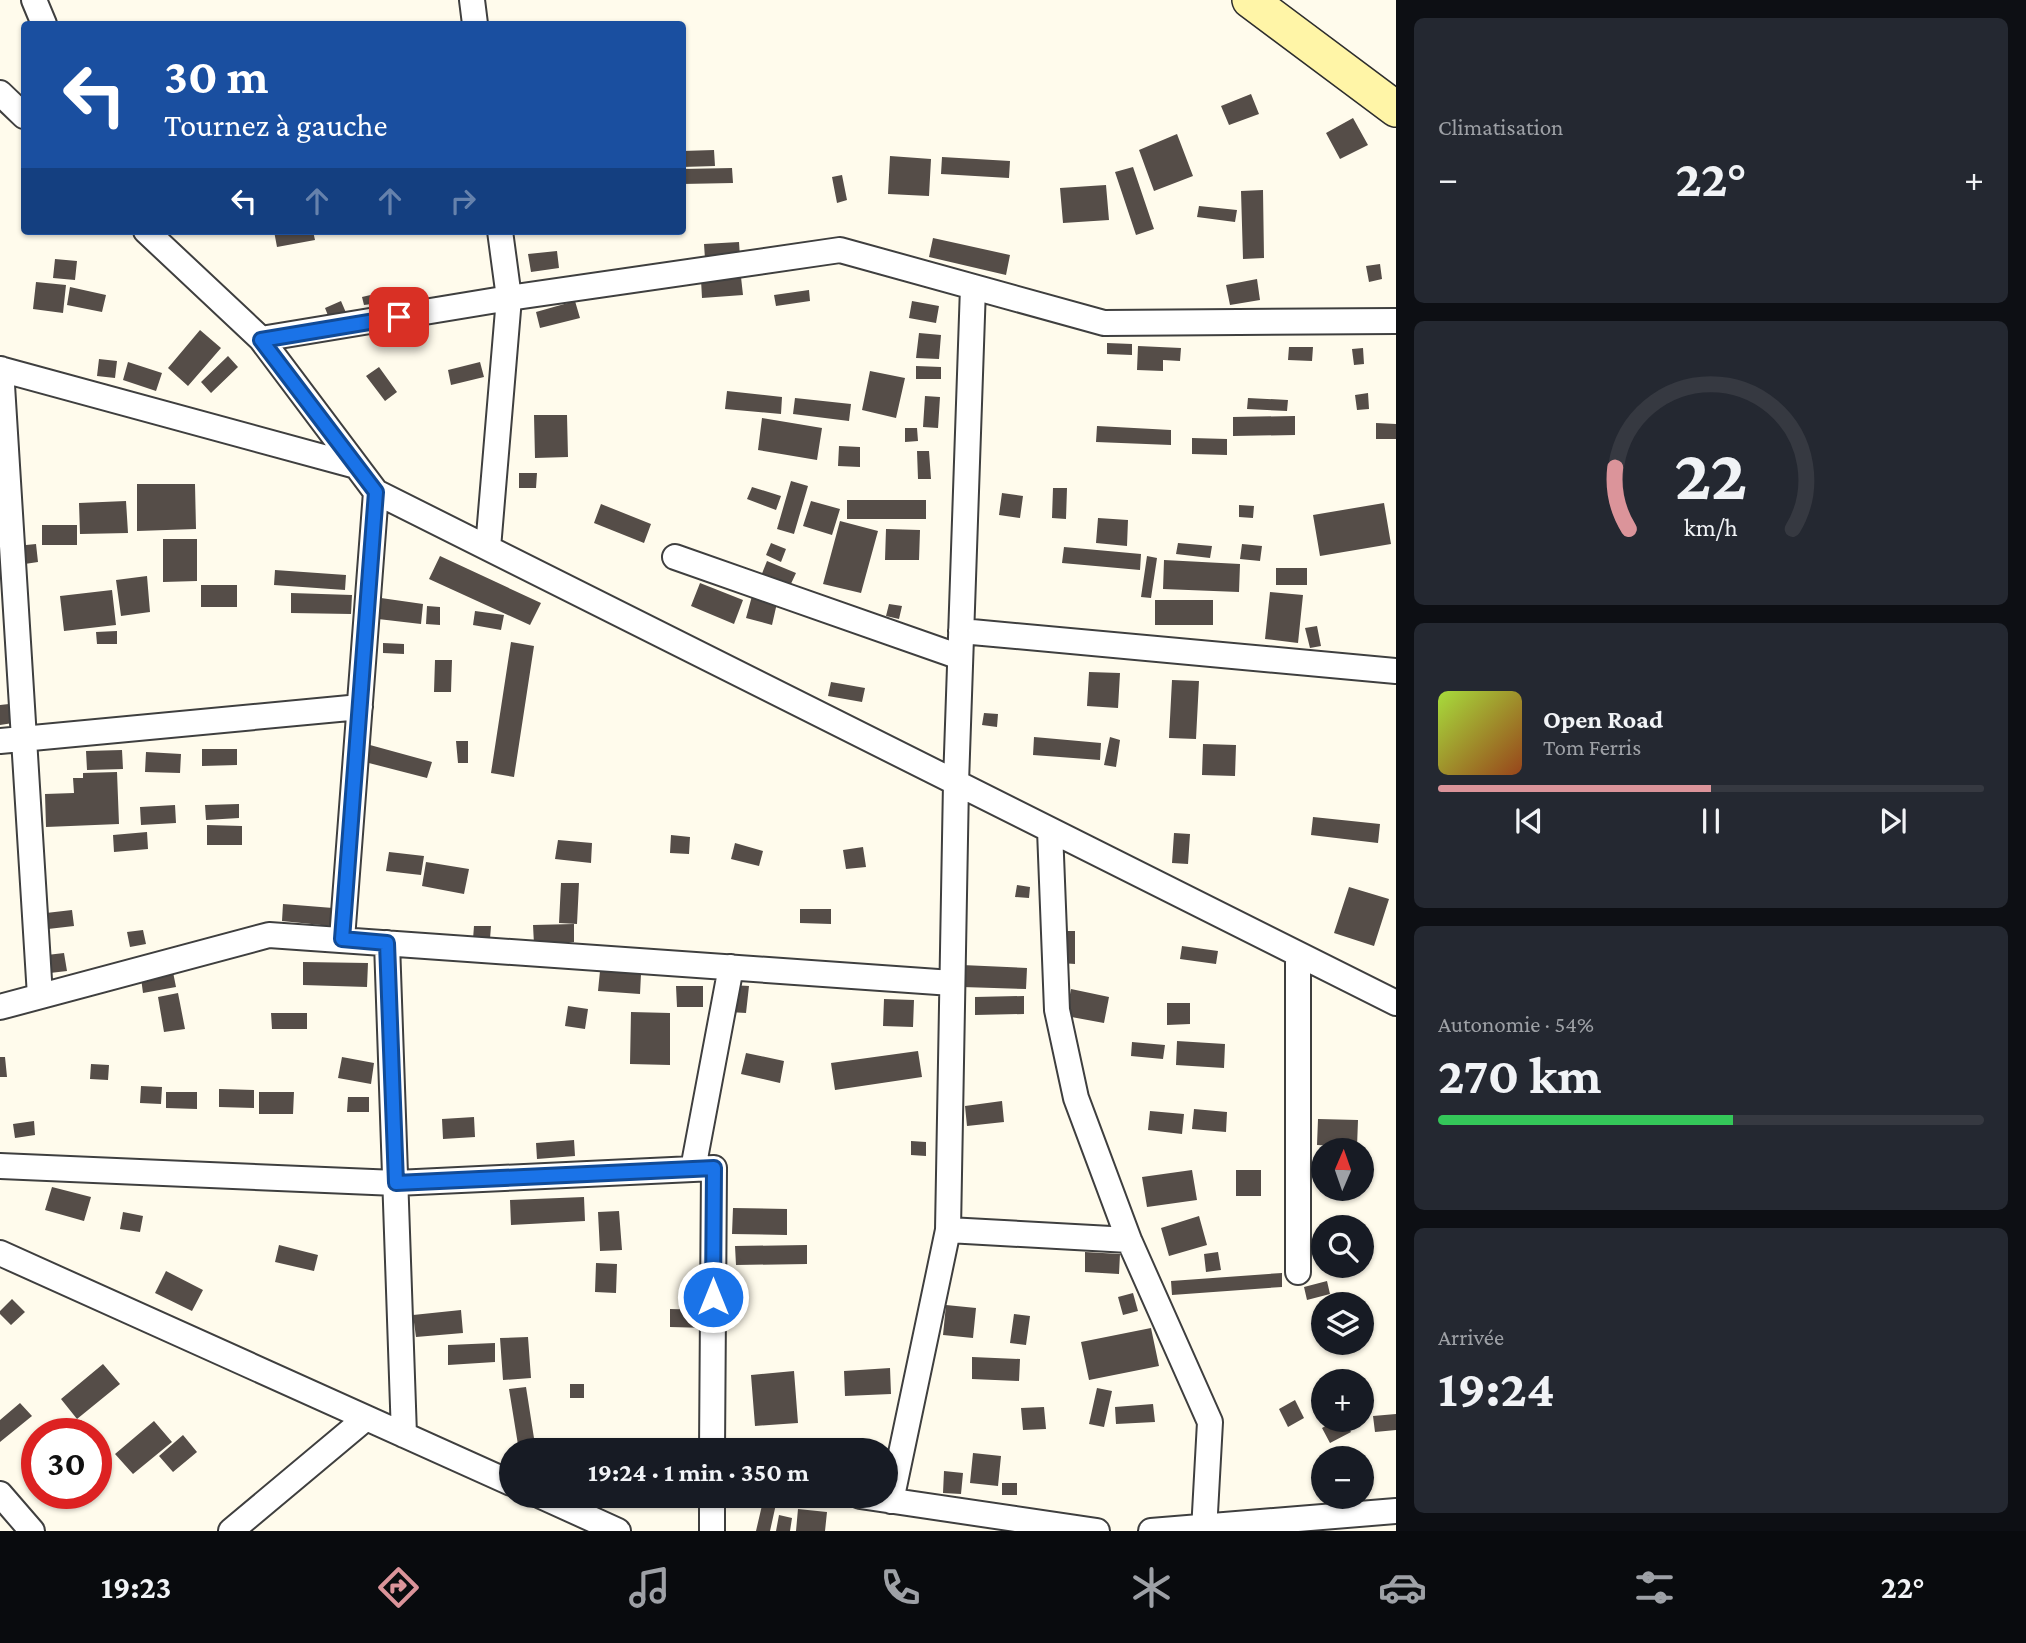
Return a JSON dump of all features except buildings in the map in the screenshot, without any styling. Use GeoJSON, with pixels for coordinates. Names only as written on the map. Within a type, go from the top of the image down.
{"type":"FeatureCollection","features":[{"type":"Feature","properties":{"kind":"street"},"geometry":{"type":"LineString","coordinates":[[34,0],[43,21]]}},
{"type":"Feature","properties":{"kind":"street"},"geometry":{"type":"LineString","coordinates":[[472,0],[475,21]]}},
{"type":"Feature","properties":{"kind":"street"},"geometry":{"type":"LineString","coordinates":[[1250,0],[1396,109]]}},
{"type":"Feature","properties":{"kind":"street"},"geometry":{"type":"LineString","coordinates":[[0,93],[21,113]]}},
{"type":"Feature","properties":{"kind":"street"},"geometry":{"type":"LineString","coordinates":[[150,235],[261,340],[376,492],[1396,1003]]}},
{"type":"Feature","properties":{"kind":"street"},"geometry":{"type":"LineString","coordinates":[[488,548],[509,299],[501,235]]}},
{"type":"Feature","properties":{"kind":"street"},"geometry":{"type":"LineString","coordinates":[[261,340],[509,299],[840,250],[1104,323],[1396,321]]}},
{"type":"Feature","properties":{"kind":"street"},"geometry":{"type":"LineString","coordinates":[[898,1468],[948,1230],[956,783],[973,287]]}},
{"type":"Feature","properties":{"kind":"street"},"geometry":{"type":"LineString","coordinates":[[40,996],[12,740],[1,369],[356,466]]}},
{"type":"Feature","properties":{"kind":"street"},"geometry":{"type":"LineString","coordinates":[[342,939],[376,492]]}},
{"type":"Feature","properties":{"kind":"street"},"geometry":{"type":"LineString","coordinates":[[675,557],[960,657]]}},
{"type":"Feature","properties":{"kind":"street"},"geometry":{"type":"LineString","coordinates":[[961,631],[1396,671]]}},
{"type":"Feature","properties":{"kind":"street"},"geometry":{"type":"LineString","coordinates":[[12,740],[360,707]]}},
{"type":"Feature","properties":{"kind":"street"},"geometry":{"type":"LineString","coordinates":[[1050,830],[1057,1010],[1076,1098],[1129,1240],[1210,1422],[1204,1529]]}},
{"type":"Feature","properties":{"kind":"street"},"geometry":{"type":"LineString","coordinates":[[0,1007],[269,934],[952,983]]}},
{"type":"Feature","properties":{"kind":"street"},"geometry":{"type":"LineString","coordinates":[[387,943],[404,1435]]}},
{"type":"Feature","properties":{"kind":"street"},"geometry":{"type":"LineString","coordinates":[[1298,954],[1298,1272]]}},
{"type":"Feature","properties":{"kind":"street"},"geometry":{"type":"LineString","coordinates":[[693,1169],[732,967]]}},
{"type":"Feature","properties":{"kind":"street"},"geometry":{"type":"LineString","coordinates":[[0,1166],[396,1183],[714,1168],[712,1438]]}},
{"type":"Feature","properties":{"kind":"street"},"geometry":{"type":"LineString","coordinates":[[948,1230],[1129,1240]]}},
{"type":"Feature","properties":{"kind":"street"},"geometry":{"type":"LineString","coordinates":[[0,1253],[499,1478]]}},
{"type":"Feature","properties":{"kind":"street"},"geometry":{"type":"LineString","coordinates":[[231,1531],[366,1418]]}},
{"type":"Feature","properties":{"kind":"street"},"geometry":{"type":"LineString","coordinates":[[0,1494],[32,1531]]}},
{"type":"Feature","properties":{"kind":"street"},"geometry":{"type":"LineString","coordinates":[[898,1502],[1097,1531]]}},
{"type":"Feature","properties":{"kind":"street"},"geometry":{"type":"LineString","coordinates":[[567,1508],[618,1531]]}},
{"type":"Feature","properties":{"kind":"street"},"geometry":{"type":"LineString","coordinates":[[712,1508],[712,1531]]}},
{"type":"Feature","properties":{"kind":"street"},"geometry":{"type":"LineString","coordinates":[[1151,1531],[1204,1529],[1396,1511]]}},
{"type":"Feature","properties":{"kind":"route"},"geometry":{"type":"LineString","coordinates":[[399,317],[261,340],[376,492],[342,939],[387,943],[396,1183],[714,1168],[713,1297]]}}]}
